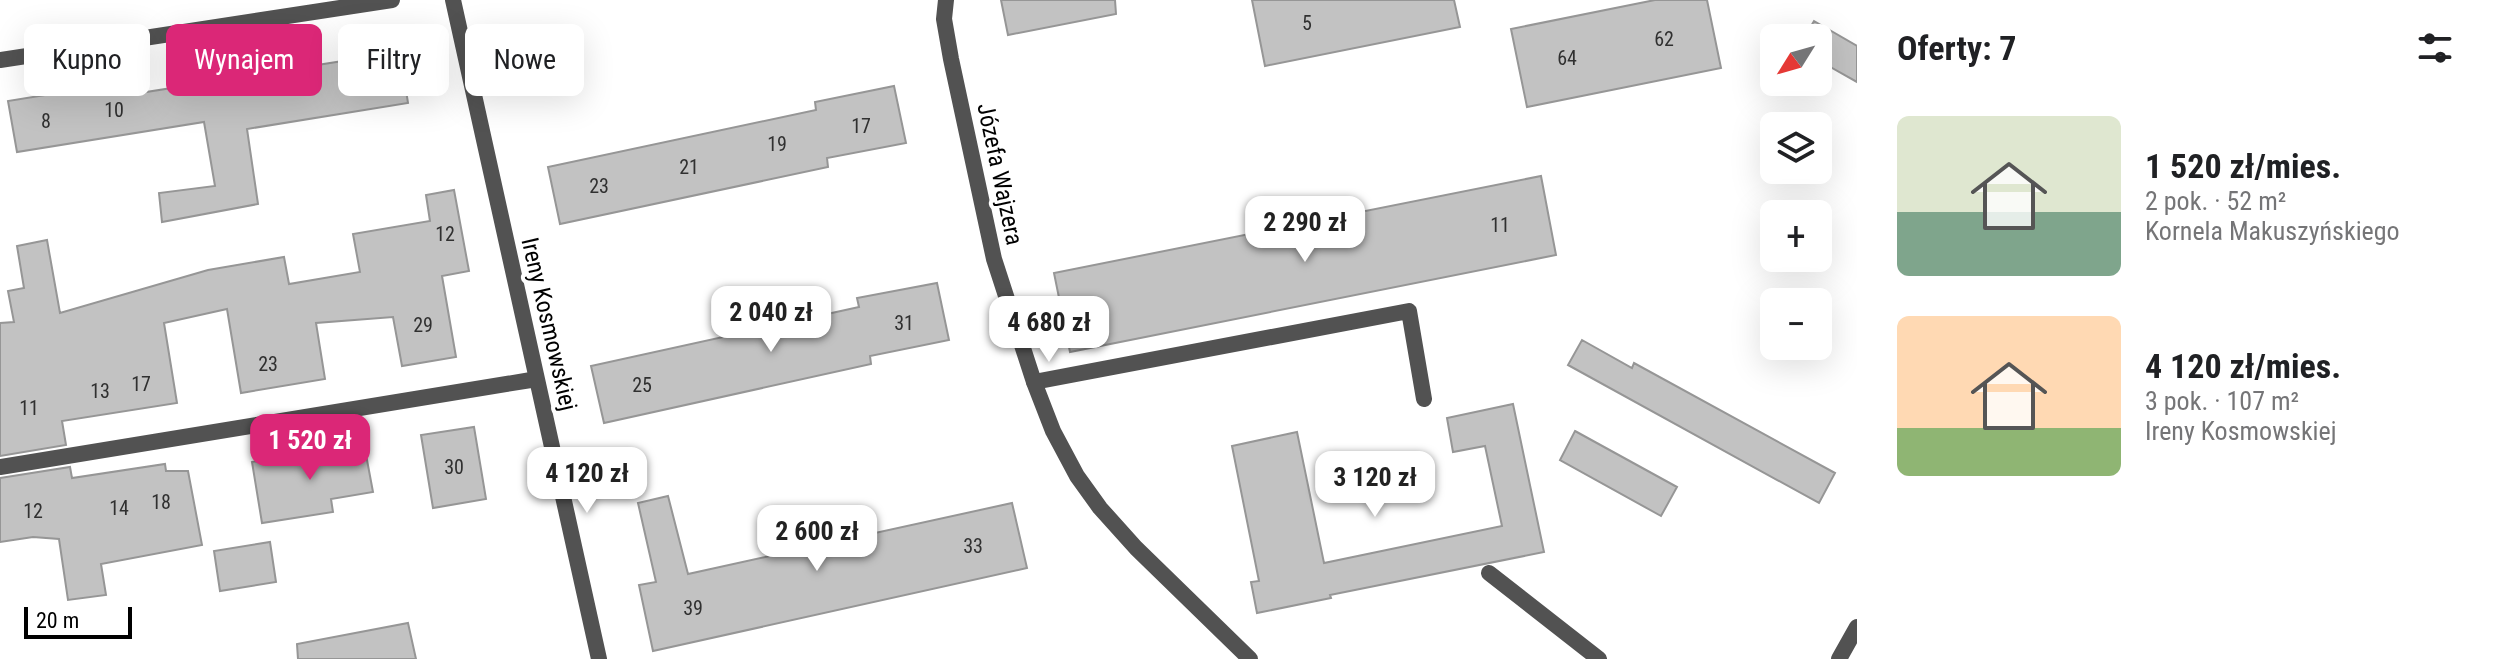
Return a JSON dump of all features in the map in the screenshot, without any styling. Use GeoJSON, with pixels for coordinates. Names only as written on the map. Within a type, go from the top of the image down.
{"type":"FeatureCollection","features":[{"type":"Feature","properties":{"kind":"street"},"geometry":{"type":"LineString","coordinates":[[0,60],[392,0]]}},
{"type":"Feature","properties":{"kind":"street","name":"Ireny Kosmowskiej"},"geometry":{"type":"LineString","coordinates":[[453,0],[599,659]]}},
{"type":"Feature","properties":{"kind":"street","name":"Józefa Wajzera"},"geometry":{"type":"LineString","coordinates":[[946,0],[944,19],[948,45],[994,259],[1053,431],[1077,476],[1100,508],[1136,548],[1250,659]]}},
{"type":"Feature","properties":{"kind":"street"},"geometry":{"type":"LineString","coordinates":[[1034,382],[1409,311],[1424,399]]}},
{"type":"Feature","properties":{"kind":"street"},"geometry":{"type":"LineString","coordinates":[[0,467],[537,379]]}},
{"type":"Feature","properties":{"kind":"street"},"geometry":{"type":"LineString","coordinates":[[1489,573],[1599,659]]}},
{"type":"Feature","properties":{"kind":"street"},"geometry":{"type":"LineString","coordinates":[[1839,659],[1857,627]]}},
{"type":"Feature","properties":{"kind":"building"},"geometry":{"type":"Polygon","coordinates":[[[1001,0],[1115,0],[1116,14],[1008,35],[1001,0]]]}},
{"type":"Feature","properties":{"kind":"building"},"geometry":{"type":"Polygon","coordinates":[[[1252,0],[1454,0],[1460,27],[1265,66],[1252,0]]]}},
{"type":"Feature","properties":{"kind":"building"},"geometry":{"type":"Polygon","coordinates":[[[1655,0],[1707,0],[1721,68],[1527,107],[1511,29],[1655,0]]]}},
{"type":"Feature","properties":{"kind":"building"},"geometry":{"type":"Polygon","coordinates":[[[1832,31],[1857,46],[1857,82],[1832,68],[1832,31]]]}},
{"type":"Feature","properties":{"kind":"building"},"geometry":{"type":"Polygon","coordinates":[[[338,62],[338,96],[407,96],[408,103],[247,129],[258,204],[162,222],[159,193],[215,186],[204,122],[17,152],[8,101],[39,96],[150,96],[150,91],[166,89],[166,96],[322,96],[322,64],[338,62]]]}},
{"type":"Feature","properties":{"kind":"building"},"geometry":{"type":"Polygon","coordinates":[[[894,86],[906,143],[827,158],[828,167],[560,224],[548,167],[816,110],[815,102],[894,86]]]}},
{"type":"Feature","properties":{"kind":"building"},"geometry":{"type":"Polygon","coordinates":[[[1541,176],[1556,255],[1070,352],[1054,273],[1541,176]]]}},
{"type":"Feature","properties":{"kind":"building"},"geometry":{"type":"Polygon","coordinates":[[[454,190],[469,271],[442,276],[456,357],[402,366],[393,317],[316,323],[325,379],[241,393],[227,309],[164,323],[177,403],[62,421],[66,445],[0,456],[0,323],[14,322],[8,291],[24,288],[17,246],[47,240],[60,313],[208,270],[284,257],[289,284],[360,272],[353,234],[430,221],[426,195],[454,190]]]}},
{"type":"Feature","properties":{"kind":"building"},"geometry":{"type":"Polygon","coordinates":[[[937,283],[949,340],[870,356],[871,364],[604,423],[591,366],[859,307],[857,298],[937,283]]]}},
{"type":"Feature","properties":{"kind":"building"},"geometry":{"type":"Polygon","coordinates":[[[1582,340],[1632,368],[1634,363],[1835,473],[1819,503],[1568,365],[1582,340]]]}},
{"type":"Feature","properties":{"kind":"building"},"geometry":{"type":"Polygon","coordinates":[[[1513,404],[1544,552],[1330,595],[1331,598],[1257,613],[1251,582],[1259,581],[1232,446],[1297,432],[1324,563],[1502,526],[1485,446],[1453,452],[1447,418],[1513,404]]]}},
{"type":"Feature","properties":{"kind":"building"},"geometry":{"type":"Polygon","coordinates":[[[474,427],[486,499],[433,508],[421,435],[474,427]]]}},
{"type":"Feature","properties":{"kind":"building"},"geometry":{"type":"Polygon","coordinates":[[[1575,431],[1677,487],[1661,516],[1560,460],[1575,431]]]}},
{"type":"Feature","properties":{"kind":"building"},"geometry":{"type":"Polygon","coordinates":[[[364,444],[373,492],[331,499],[333,512],[262,523],[252,462],[364,444]]]}},
{"type":"Feature","properties":{"kind":"building"},"geometry":{"type":"Polygon","coordinates":[[[165,464],[166,471],[188,471],[202,545],[101,564],[106,595],[68,600],[59,539],[33,537],[0,542],[0,478],[70,467],[72,478],[165,464]]]}},
{"type":"Feature","properties":{"kind":"building"},"geometry":{"type":"Polygon","coordinates":[[[668,496],[688,574],[1012,503],[1027,568],[653,651],[639,585],[656,582],[638,503],[668,496]]]}},
{"type":"Feature","properties":{"kind":"building"},"geometry":{"type":"Polygon","coordinates":[[[270,542],[276,582],[220,591],[214,551],[270,542]]]}},
{"type":"Feature","properties":{"kind":"building"},"geometry":{"type":"Polygon","coordinates":[[[408,623],[416,659],[298,659],[297,644],[408,623]]]}}]}
